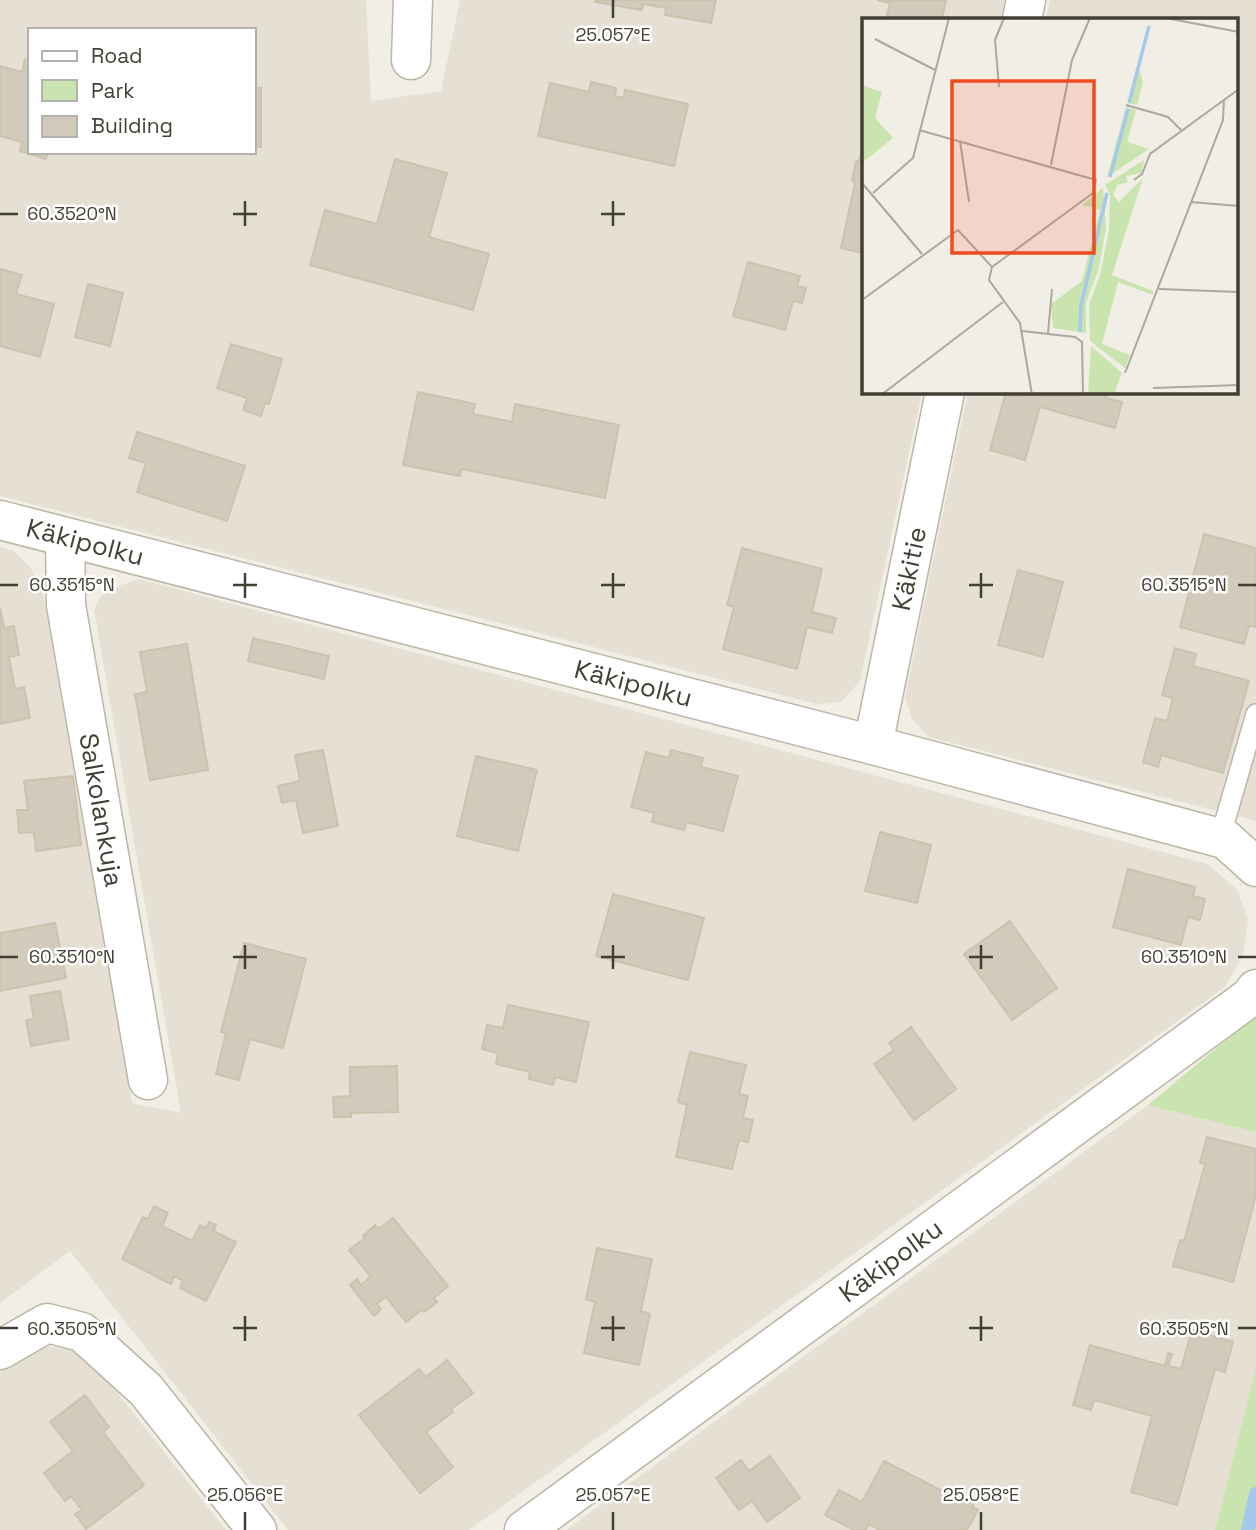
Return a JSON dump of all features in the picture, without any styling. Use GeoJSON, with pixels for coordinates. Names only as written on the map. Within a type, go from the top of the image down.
{"type":"FeatureCollection","features":[{"type":"Feature","properties":{"kind":"street"},"geometry":{"type":"LineString","coordinates":[[411,60],[413,0]]}},
{"type":"Feature","properties":{"kind":"street"},"geometry":{"type":"LineString","coordinates":[[1022,18],[1026,0]]}},
{"type":"Feature","properties":{"kind":"street","name":"Käkitie"},"geometry":{"type":"LineString","coordinates":[[873,745],[945,394]]}},
{"type":"Feature","properties":{"kind":"street","name":"Käkipolku"},"geometry":{"type":"LineString","coordinates":[[0,520],[873,745],[1225,839],[1256,867]]}},
{"type":"Feature","properties":{"kind":"street","name":"Salkolankuja"},"geometry":{"type":"LineString","coordinates":[[65,538],[66,605],[148,1080]]}},
{"type":"Feature","properties":{"kind":"street","name":"Käkipolku"},"geometry":{"type":"LineString","coordinates":[[524,1530],[1250,997],[1256,989]]}},
{"type":"Feature","properties":{"kind":"street"},"geometry":{"type":"LineString","coordinates":[[0,1350],[47,1323],[82,1332],[146,1390],[257,1530]]}},
{"type":"Feature","properties":{"kind":"lane"},"geometry":{"type":"LineString","coordinates":[[1220,838],[1256,713]]}},
{"type":"Feature","properties":{"kind":"shaded area"},"geometry":{"type":"Polygon","coordinates":[[[0,0],[366,0],[371,101],[441,91],[460,0],[1005,0],[1001,18],[862,18],[862,394],[922,394],[860,681],[841,702],[817,704],[0,496],[0,0]]]}},
{"type":"Feature","properties":{"kind":"shaded area"},"geometry":{"type":"Polygon","coordinates":[[[1050,0],[1256,0],[1256,821],[929,737],[912,719],[905,697],[968,394],[1238,394],[1238,18],[1046,18],[1050,0]]]}},
{"type":"Feature","properties":{"kind":"shaded area"},"geometry":{"type":"Polygon","coordinates":[[[0,547],[14,551],[31,568],[42,588],[132,1103],[181,1113],[94,609],[104,591],[139,579],[1207,864],[1237,889],[1248,920],[1243,955],[1225,987],[469,1530],[288,1530],[70,1251],[0,1303],[0,547]]]}},
{"type":"Feature","properties":{"kind":"shaded area"},"geometry":{"type":"Polygon","coordinates":[[[1148,1105],[1256,1132],[1256,1369],[1215,1530],[566,1530],[1148,1105]]]}},
{"type":"Feature","properties":{"kind":"shaded area"},"geometry":{"type":"Polygon","coordinates":[[[48,1347],[71,1348],[96,1366],[226,1530],[0,1530],[0,1372],[28,1351],[48,1347]]]}},
{"type":"Feature","properties":{"kind":"green space"},"geometry":{"type":"Polygon","coordinates":[[[1256,1015],[1256,1132],[1148,1105],[1256,1015]]]}},
{"type":"Feature","properties":{"kind":"green space"},"geometry":{"type":"Polygon","coordinates":[[[1256,1369],[1256,1530],[1215,1530],[1256,1369]]]}},
{"type":"Feature","properties":{"kind":"building"},"geometry":{"type":"Polygon","coordinates":[[[716,0],[711,23],[665,15],[666,8],[643,4],[642,10],[595,2],[716,0]]]}},
{"type":"Feature","properties":{"kind":"building"},"geometry":{"type":"Polygon","coordinates":[[[877,0],[946,0],[942,18],[886,18],[890,3],[877,0]]]}},
{"type":"Feature","properties":{"kind":"building"},"geometry":{"type":"Polygon","coordinates":[[[25,59],[28,60],[28,153],[20,151],[22,142],[0,136],[0,66],[22,72],[25,59]]]}},
{"type":"Feature","properties":{"kind":"building"},"geometry":{"type":"Polygon","coordinates":[[[591,82],[616,88],[615,96],[624,98],[625,90],[688,104],[674,166],[538,136],[550,83],[589,92],[591,82]]]}},
{"type":"Feature","properties":{"kind":"building"},"geometry":{"type":"Polygon","coordinates":[[[256,88],[261,88],[261,147],[256,147],[256,88]]]}},
{"type":"Feature","properties":{"kind":"building"},"geometry":{"type":"Polygon","coordinates":[[[862,150],[862,253],[841,248],[855,184],[852,180],[856,162],[860,159],[862,150]]]}},
{"type":"Feature","properties":{"kind":"building"},"geometry":{"type":"Polygon","coordinates":[[[30,154],[47,154],[46,159],[30,154]]]}},
{"type":"Feature","properties":{"kind":"building"},"geometry":{"type":"Polygon","coordinates":[[[395,159],[447,173],[429,237],[489,254],[473,310],[310,265],[325,210],[377,224],[395,159]]]}},
{"type":"Feature","properties":{"kind":"building"},"geometry":{"type":"Polygon","coordinates":[[[748,262],[800,276],[797,286],[806,288],[802,303],[793,301],[785,330],[733,316],[748,262]]]}},
{"type":"Feature","properties":{"kind":"building"},"geometry":{"type":"Polygon","coordinates":[[[0,269],[22,275],[16,294],[54,304],[40,357],[0,346],[0,269]]]}},
{"type":"Feature","properties":{"kind":"building"},"geometry":{"type":"Polygon","coordinates":[[[88,284],[123,293],[110,346],[75,337],[88,284]]]}},
{"type":"Feature","properties":{"kind":"building"},"geometry":{"type":"Polygon","coordinates":[[[231,344],[282,359],[269,404],[265,403],[261,416],[243,410],[247,398],[217,388],[231,344]]]}},
{"type":"Feature","properties":{"kind":"building"},"geometry":{"type":"Polygon","coordinates":[[[418,392],[475,404],[473,414],[512,422],[515,404],[619,425],[605,498],[462,469],[460,476],[403,465],[418,392]]]}},
{"type":"Feature","properties":{"kind":"building"},"geometry":{"type":"Polygon","coordinates":[[[1005,394],[1107,394],[1106,398],[1122,402],[1115,428],[1040,407],[1025,460],[990,450],[1005,394]]]}},
{"type":"Feature","properties":{"kind":"building"},"geometry":{"type":"Polygon","coordinates":[[[137,432],[245,466],[227,521],[137,492],[146,463],[129,458],[137,432]]]}},
{"type":"Feature","properties":{"kind":"building"},"geometry":{"type":"Polygon","coordinates":[[[1204,534],[1256,548],[1256,627],[1249,626],[1244,644],[1180,627],[1204,534]]]}},
{"type":"Feature","properties":{"kind":"building"},"geometry":{"type":"Polygon","coordinates":[[[742,548],[822,569],[812,612],[836,618],[832,633],[807,627],[797,669],[723,649],[734,607],[727,605],[742,548]]]}},
{"type":"Feature","properties":{"kind":"building"},"geometry":{"type":"Polygon","coordinates":[[[1018,570],[1063,582],[1043,657],[998,645],[1018,570]]]}},
{"type":"Feature","properties":{"kind":"building"},"geometry":{"type":"Polygon","coordinates":[[[0,608],[4,628],[14,626],[19,655],[9,657],[15,689],[24,687],[30,718],[0,724],[0,608]]]}},
{"type":"Feature","properties":{"kind":"building"},"geometry":{"type":"Polygon","coordinates":[[[253,638],[329,656],[324,679],[248,661],[253,638]]]}},
{"type":"Feature","properties":{"kind":"building"},"geometry":{"type":"Polygon","coordinates":[[[187,644],[208,770],[150,780],[135,694],[147,692],[140,652],[187,644]]]}},
{"type":"Feature","properties":{"kind":"building"},"geometry":{"type":"Polygon","coordinates":[[[1175,648],[1196,654],[1193,666],[1249,681],[1223,773],[1161,755],[1158,767],[1143,762],[1155,718],[1167,721],[1173,698],[1162,695],[1175,648]]]}},
{"type":"Feature","properties":{"kind":"building"},"geometry":{"type":"Polygon","coordinates":[[[323,750],[338,826],[303,833],[296,800],[282,803],[278,786],[300,781],[295,755],[323,750]]]}},
{"type":"Feature","properties":{"kind":"building"},"geometry":{"type":"Polygon","coordinates":[[[671,750],[703,758],[701,767],[738,776],[723,831],[686,822],[684,830],[652,822],[654,813],[631,807],[646,752],[669,758],[671,750]]]}},
{"type":"Feature","properties":{"kind":"building"},"geometry":{"type":"Polygon","coordinates":[[[476,756],[537,770],[518,851],[457,836],[476,756]]]}},
{"type":"Feature","properties":{"kind":"building"},"geometry":{"type":"Polygon","coordinates":[[[73,776],[81,845],[36,851],[34,832],[19,833],[17,810],[28,810],[24,781],[73,776]]]}},
{"type":"Feature","properties":{"kind":"building"},"geometry":{"type":"Polygon","coordinates":[[[880,832],[931,845],[917,903],[865,891],[880,832]]]}},
{"type":"Feature","properties":{"kind":"building"},"geometry":{"type":"Polygon","coordinates":[[[1128,869],[1195,887],[1193,896],[1205,899],[1200,920],[1188,917],[1181,945],[1113,927],[1128,869]]]}},
{"type":"Feature","properties":{"kind":"building"},"geometry":{"type":"Polygon","coordinates":[[[613,894],[704,918],[688,980],[596,956],[613,894]]]}},
{"type":"Feature","properties":{"kind":"building"},"geometry":{"type":"Polygon","coordinates":[[[1010,921],[1057,988],[1012,1020],[964,954],[1010,921]]]}},
{"type":"Feature","properties":{"kind":"building"},"geometry":{"type":"Polygon","coordinates":[[[55,923],[66,978],[0,991],[0,933],[55,923]]]}},
{"type":"Feature","properties":{"kind":"building"},"geometry":{"type":"Polygon","coordinates":[[[244,943],[306,959],[283,1048],[250,1039],[239,1080],[216,1074],[226,1033],[221,1032],[244,943]]]}},
{"type":"Feature","properties":{"kind":"building"},"geometry":{"type":"Polygon","coordinates":[[[60,991],[69,1039],[31,1046],[26,1020],[34,1019],[30,996],[60,991]]]}},
{"type":"Feature","properties":{"kind":"building"},"geometry":{"type":"Polygon","coordinates":[[[508,1005],[589,1022],[576,1082],[555,1077],[553,1085],[529,1079],[530,1072],[496,1064],[498,1053],[482,1049],[487,1025],[503,1028],[508,1005]]]}},
{"type":"Feature","properties":{"kind":"building"},"geometry":{"type":"Polygon","coordinates":[[[911,1027],[956,1089],[914,1120],[874,1064],[894,1050],[889,1043],[911,1027]]]}},
{"type":"Feature","properties":{"kind":"building"},"geometry":{"type":"Polygon","coordinates":[[[690,1052],[746,1065],[739,1094],[748,1096],[743,1118],[753,1120],[748,1142],[739,1140],[732,1169],[676,1157],[687,1105],[678,1102],[690,1052]]]}},
{"type":"Feature","properties":{"kind":"building"},"geometry":{"type":"Polygon","coordinates":[[[397,1066],[398,1112],[351,1113],[351,1117],[334,1117],[333,1097],[350,1096],[350,1067],[397,1066]]]}},
{"type":"Feature","properties":{"kind":"building"},"geometry":{"type":"Polygon","coordinates":[[[1207,1137],[1256,1149],[1256,1195],[1233,1282],[1173,1266],[1180,1240],[1184,1241],[1205,1164],[1200,1163],[1207,1137]]]}},
{"type":"Feature","properties":{"kind":"building"},"geometry":{"type":"Polygon","coordinates":[[[154,1206],[168,1213],[162,1226],[192,1241],[200,1225],[206,1228],[209,1222],[216,1225],[213,1231],[236,1242],[206,1301],[180,1288],[183,1281],[174,1276],[171,1284],[122,1259],[143,1217],[148,1219],[154,1206]]]}},
{"type":"Feature","properties":{"kind":"building"},"geometry":{"type":"Polygon","coordinates":[[[393,1218],[448,1286],[434,1298],[437,1302],[406,1322],[386,1297],[377,1304],[381,1309],[374,1316],[350,1285],[357,1279],[361,1285],[371,1277],[349,1250],[365,1238],[363,1236],[375,1225],[379,1229],[393,1218]]]}},
{"type":"Feature","properties":{"kind":"building"},"geometry":{"type":"Polygon","coordinates":[[[597,1248],[652,1259],[641,1311],[650,1314],[639,1365],[584,1353],[595,1302],[586,1299],[597,1248]]]}},
{"type":"Feature","properties":{"kind":"building"},"geometry":{"type":"Polygon","coordinates":[[[1176,1325],[1233,1342],[1225,1372],[1215,1369],[1177,1505],[1131,1492],[1152,1416],[1094,1400],[1091,1410],[1073,1405],[1090,1345],[1165,1366],[1168,1353],[1172,1354],[1168,1366],[1181,1369],[1191,1333],[1175,1328],[1176,1325]]]}},
{"type":"Feature","properties":{"kind":"building"},"geometry":{"type":"Polygon","coordinates":[[[447,1360],[473,1393],[426,1432],[453,1467],[420,1493],[359,1415],[419,1369],[426,1377],[447,1360]]]}},
{"type":"Feature","properties":{"kind":"building"},"geometry":{"type":"Polygon","coordinates":[[[85,1395],[109,1427],[103,1432],[144,1485],[86,1529],[75,1514],[82,1510],[71,1496],[65,1501],[44,1473],[73,1451],[50,1422],[85,1395]]]}},
{"type":"Feature","properties":{"kind":"building"},"geometry":{"type":"Polygon","coordinates":[[[770,1456],[800,1498],[767,1522],[752,1501],[739,1510],[716,1478],[741,1460],[749,1471],[770,1456]]]}},
{"type":"Feature","properties":{"kind":"building"},"geometry":{"type":"Polygon","coordinates":[[[884,1461],[952,1496],[955,1491],[975,1502],[972,1507],[978,1510],[967,1530],[880,1530],[869,1524],[866,1530],[854,1530],[825,1515],[839,1490],[862,1502],[884,1461]]]}},
{"type":"Feature","properties":{"kind":"waterway"},"geometry":{"type":"LineString","coordinates":[[1248,1530],[1256,1494]]}}]}
